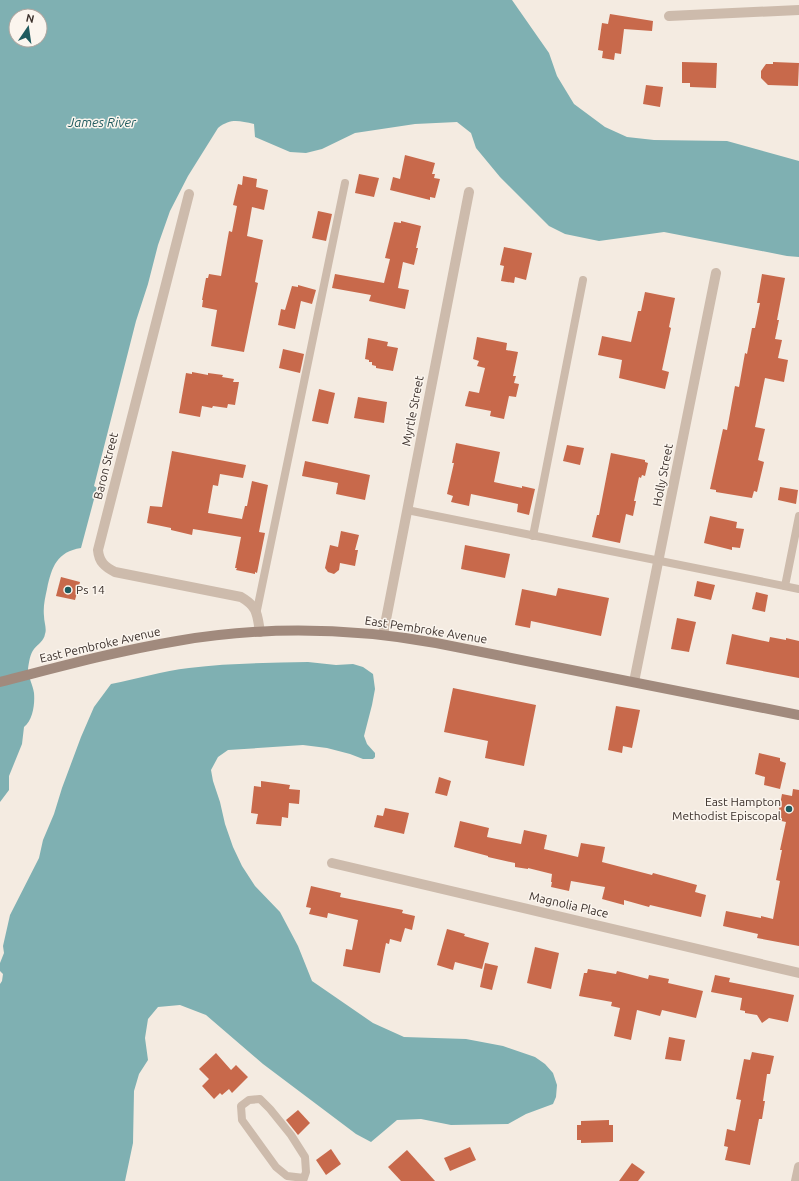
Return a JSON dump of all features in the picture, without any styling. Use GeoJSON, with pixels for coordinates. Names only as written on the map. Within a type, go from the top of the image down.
{"type":"FeatureCollection","features":[{"type":"Feature","properties":{"kind":"main road","name":"East Pembroke Avenue"},"geometry":{"type":"LineString","coordinates":[[0,682],[109,654],[178,640],[215,635],[260,632],[325,631],[383,635],[456,647],[799,715]]}},
{"type":"Feature","properties":{"kind":"street"},"geometry":{"type":"LineString","coordinates":[[669,16],[799,10]]}},
{"type":"Feature","properties":{"kind":"street","name":"Myrtle Street"},"geometry":{"type":"LineString","coordinates":[[383,635],[469,192]]}},
{"type":"Feature","properties":{"kind":"street","name":"Baron Street"},"geometry":{"type":"LineString","coordinates":[[189,194],[98,550],[98,556],[107,568],[115,572],[241,597],[257,610]]}},
{"type":"Feature","properties":{"kind":"street","name":"Holly Street"},"geometry":{"type":"LineString","coordinates":[[634,682],[716,273]]}},
{"type":"Feature","properties":{"kind":"street"},"geometry":{"type":"LineString","coordinates":[[257,610],[260,632]]}},
{"type":"Feature","properties":{"kind":"street","name":"Magnolia Place"},"geometry":{"type":"LineString","coordinates":[[332,863],[799,973]]}},
{"type":"Feature","properties":{"kind":"street"},"geometry":{"type":"LineString","coordinates":[[796,1181],[799,1167]]}},
{"type":"Feature","properties":{"kind":"lane"},"geometry":{"type":"LineString","coordinates":[[257,610],[345,183]]}},
{"type":"Feature","properties":{"kind":"lane"},"geometry":{"type":"LineString","coordinates":[[533,536],[583,280]]}},
{"type":"Feature","properties":{"kind":"lane"},"geometry":{"type":"LineString","coordinates":[[407,510],[799,589]]}},
{"type":"Feature","properties":{"kind":"lane"},"geometry":{"type":"LineString","coordinates":[[785,586],[799,516]]}},
{"type":"Feature","properties":{"kind":"lane"},"geometry":{"type":"LineString","coordinates":[[260,1099],[270,1109],[305,1157],[306,1172],[303,1180],[287,1176],[276,1167],[242,1120],[241,1106],[249,1100],[260,1099]]}},
{"type":"Feature","properties":{"kind":"water","name":"James River"},"geometry":{"type":"Polygon","coordinates":[[[0,0],[512,0],[549,53],[557,76],[574,104],[605,127],[627,137],[654,140],[727,141],[799,161],[799,257],[787,256],[664,232],[599,241],[565,234],[549,226],[500,177],[476,148],[471,133],[457,122],[415,124],[355,133],[322,149],[306,153],[290,152],[255,137],[254,124],[235,121],[218,128],[188,176],[170,211],[158,245],[148,284],[136,321],[94,486],[97,488],[81,548],[66,553],[61,557],[57,561],[51,573],[44,606],[46,632],[41,642],[32,653],[28,669],[34,693],[33,712],[30,720],[24,727],[22,744],[9,776],[9,790],[0,802],[0,0]]]}},
{"type":"Feature","properties":{"kind":"water"},"geometry":{"type":"Polygon","coordinates":[[[308,662],[336,665],[353,664],[363,667],[373,674],[375,689],[364,736],[367,744],[375,753],[375,757],[373,759],[363,759],[327,748],[303,745],[228,750],[218,757],[211,770],[213,781],[225,824],[233,847],[242,866],[255,886],[280,912],[298,946],[312,981],[373,1023],[404,1037],[466,1039],[503,1046],[535,1057],[545,1064],[553,1073],[557,1085],[556,1097],[553,1104],[526,1114],[508,1124],[451,1125],[421,1119],[397,1120],[371,1142],[356,1134],[263,1064],[206,1015],[180,1005],[158,1007],[148,1019],[145,1038],[148,1060],[139,1074],[134,1091],[133,1143],[125,1181],[0,1181],[0,984],[3,974],[0,971],[0,963],[4,953],[3,946],[10,915],[39,858],[43,840],[54,814],[81,737],[94,707],[111,684],[179,669],[219,665],[308,662]]]}},
{"type":"Feature","properties":{"kind":"building"},"geometry":{"type":"Polygon","coordinates":[[[610,14],[653,21],[652,31],[624,29],[621,54],[615,53],[614,60],[602,58],[603,51],[598,50],[602,23],[608,24],[610,14]]]}},
{"type":"Feature","properties":{"kind":"building"},"geometry":{"type":"Polygon","coordinates":[[[682,62],[717,63],[716,88],[690,87],[690,83],[682,83],[682,62]]]}},
{"type":"Feature","properties":{"kind":"building"},"geometry":{"type":"Polygon","coordinates":[[[773,62],[799,63],[798,86],[768,85],[761,78],[761,71],[766,64],[773,64],[773,62]]]}},
{"type":"Feature","properties":{"kind":"building"},"geometry":{"type":"Polygon","coordinates":[[[646,85],[663,87],[660,107],[643,104],[646,85]]]}},
{"type":"Feature","properties":{"kind":"building"},"geometry":{"type":"Polygon","coordinates":[[[405,155],[435,163],[432,174],[435,174],[434,178],[440,179],[435,198],[430,197],[430,200],[390,190],[393,177],[400,179],[405,155]]]}},
{"type":"Feature","properties":{"kind":"building"},"geometry":{"type":"Polygon","coordinates":[[[359,174],[379,178],[374,197],[355,193],[359,174]]]}},
{"type":"Feature","properties":{"kind":"building"},"geometry":{"type":"Polygon","coordinates":[[[243,176],[257,179],[256,187],[268,190],[264,210],[252,207],[247,236],[263,240],[255,282],[258,283],[244,352],[211,346],[217,310],[202,307],[206,278],[208,278],[209,274],[221,276],[229,231],[232,232],[237,206],[233,205],[238,184],[242,185],[243,176]]]}},
{"type":"Feature","properties":{"kind":"building"},"geometry":{"type":"Polygon","coordinates":[[[318,211],[332,214],[326,241],[312,238],[318,211]]]}},
{"type":"Feature","properties":{"kind":"building"},"geometry":{"type":"Polygon","coordinates":[[[401,221],[421,226],[414,265],[403,262],[398,288],[409,290],[405,309],[369,301],[371,295],[332,288],[335,274],[384,283],[390,259],[385,258],[394,222],[401,223],[401,221]]]}},
{"type":"Feature","properties":{"kind":"building"},"geometry":{"type":"Polygon","coordinates":[[[504,247],[532,253],[526,280],[515,277],[514,283],[501,281],[504,266],[500,265],[504,247]]]}},
{"type":"Feature","properties":{"kind":"building"},"geometry":{"type":"Polygon","coordinates":[[[762,274],[785,278],[775,339],[782,340],[778,358],[788,360],[784,382],[765,378],[755,427],[765,429],[758,460],[764,462],[757,492],[754,491],[752,498],[716,492],[716,490],[710,489],[723,429],[727,430],[735,386],[739,387],[745,353],[747,354],[752,328],[755,328],[760,303],[757,303],[762,274]]]}},
{"type":"Feature","properties":{"kind":"building"},"geometry":{"type":"Polygon","coordinates":[[[298,285],[316,290],[312,304],[301,301],[295,329],[278,325],[281,309],[285,310],[292,286],[298,287],[298,285]]]}},
{"type":"Feature","properties":{"kind":"building"},"geometry":{"type":"Polygon","coordinates":[[[645,292],[675,298],[669,327],[671,328],[662,370],[669,372],[665,389],[619,378],[622,360],[598,355],[602,336],[631,342],[638,311],[641,311],[645,292]]]}},
{"type":"Feature","properties":{"kind":"building"},"geometry":{"type":"Polygon","coordinates":[[[477,337],[507,343],[506,350],[518,352],[513,376],[516,376],[514,383],[519,384],[516,397],[509,396],[504,419],[490,416],[491,411],[465,406],[469,391],[479,393],[485,368],[477,366],[479,361],[473,359],[477,337]]]}},
{"type":"Feature","properties":{"kind":"building"},"geometry":{"type":"Polygon","coordinates":[[[368,338],[388,342],[387,346],[398,348],[393,371],[376,368],[376,366],[372,365],[372,362],[365,359],[368,338]]]}},
{"type":"Feature","properties":{"kind":"building"},"geometry":{"type":"Polygon","coordinates":[[[283,349],[304,354],[300,373],[279,368],[283,349]]]}},
{"type":"Feature","properties":{"kind":"building"},"geometry":{"type":"Polygon","coordinates":[[[192,372],[208,375],[208,373],[223,375],[222,377],[234,379],[233,382],[239,382],[235,405],[228,404],[227,408],[202,406],[200,417],[179,413],[186,373],[192,374],[192,372]]]}},
{"type":"Feature","properties":{"kind":"building"},"geometry":{"type":"Polygon","coordinates":[[[319,389],[335,393],[328,424],[312,421],[319,389]]]}},
{"type":"Feature","properties":{"kind":"building"},"geometry":{"type":"Polygon","coordinates":[[[358,397],[387,402],[384,423],[354,418],[358,397]]]}},
{"type":"Feature","properties":{"kind":"building"},"geometry":{"type":"Polygon","coordinates":[[[456,443],[500,452],[494,482],[522,488],[522,486],[535,489],[529,515],[517,512],[518,504],[471,494],[469,506],[451,502],[453,496],[447,494],[454,463],[452,463],[456,443]]]}},
{"type":"Feature","properties":{"kind":"building"},"geometry":{"type":"Polygon","coordinates":[[[567,445],[584,448],[580,465],[563,461],[567,445]]]}},
{"type":"Feature","properties":{"kind":"building"},"geometry":{"type":"Polygon","coordinates":[[[172,451],[246,465],[243,478],[220,474],[218,486],[213,485],[208,513],[242,519],[245,506],[247,506],[252,481],[268,485],[259,532],[265,533],[257,573],[255,572],[255,574],[236,570],[237,568],[235,568],[241,537],[193,529],[192,535],[171,530],[171,528],[147,523],[150,506],[162,507],[172,451]]]}},
{"type":"Feature","properties":{"kind":"building"},"geometry":{"type":"Polygon","coordinates":[[[611,453],[645,460],[645,462],[648,463],[645,476],[642,475],[641,478],[639,477],[634,501],[636,501],[633,516],[626,514],[620,543],[592,537],[597,515],[599,515],[611,453]]]}},
{"type":"Feature","properties":{"kind":"building"},"geometry":{"type":"Polygon","coordinates":[[[305,461],[370,475],[365,500],[336,494],[338,483],[302,476],[305,461]]]}},
{"type":"Feature","properties":{"kind":"building"},"geometry":{"type":"Polygon","coordinates":[[[780,487],[798,490],[796,504],[778,500],[780,487]]]}},
{"type":"Feature","properties":{"kind":"building"},"geometry":{"type":"Polygon","coordinates":[[[710,516],[737,522],[736,528],[744,529],[740,548],[732,547],[732,550],[704,543],[710,516]]]}},
{"type":"Feature","properties":{"kind":"building"},"geometry":{"type":"Polygon","coordinates":[[[341,531],[359,535],[355,550],[358,550],[355,566],[340,563],[339,570],[334,574],[328,572],[325,568],[330,545],[338,547],[341,531]]]}},
{"type":"Feature","properties":{"kind":"building"},"geometry":{"type":"Polygon","coordinates":[[[465,545],[510,554],[505,578],[461,569],[465,545]]]}},
{"type":"Feature","properties":{"kind":"building","name":"Ps 14"},"geometry":{"type":"Polygon","coordinates":[[[61,577],[80,582],[75,600],[56,596],[61,577]]]}},
{"type":"Feature","properties":{"kind":"building"},"geometry":{"type":"Polygon","coordinates":[[[697,581],[715,585],[711,600],[694,596],[697,581]]]}},
{"type":"Feature","properties":{"kind":"building"},"geometry":{"type":"Polygon","coordinates":[[[558,588],[609,598],[601,636],[531,621],[530,628],[515,625],[522,589],[556,596],[558,588]]]}},
{"type":"Feature","properties":{"kind":"building"},"geometry":{"type":"Polygon","coordinates":[[[756,592],[768,595],[765,612],[752,609],[756,592]]]}},
{"type":"Feature","properties":{"kind":"building"},"geometry":{"type":"Polygon","coordinates":[[[677,618],[696,622],[689,652],[671,649],[677,618]]]}},
{"type":"Feature","properties":{"kind":"building"},"geometry":{"type":"Polygon","coordinates":[[[732,634],[769,642],[770,637],[799,641],[799,678],[726,664],[732,634]]]}},
{"type":"Feature","properties":{"kind":"building"},"geometry":{"type":"Polygon","coordinates":[[[453,688],[536,705],[524,766],[485,758],[488,741],[444,732],[453,688]]]}},
{"type":"Feature","properties":{"kind":"building"},"geometry":{"type":"Polygon","coordinates":[[[616,706],[640,710],[632,748],[623,746],[622,753],[608,750],[616,706]]]}},
{"type":"Feature","properties":{"kind":"building"},"geometry":{"type":"Polygon","coordinates":[[[759,753],[780,758],[780,761],[786,763],[780,789],[764,785],[765,777],[755,774],[759,753]]]}},
{"type":"Feature","properties":{"kind":"building"},"geometry":{"type":"Polygon","coordinates":[[[439,777],[451,781],[447,796],[435,793],[439,777]]]}},
{"type":"Feature","properties":{"kind":"building"},"geometry":{"type":"Polygon","coordinates":[[[261,781],[290,785],[289,789],[300,790],[299,804],[289,803],[288,818],[282,817],[281,826],[256,824],[258,814],[251,813],[254,786],[261,787],[261,781]]]}},
{"type":"Feature","properties":{"kind":"building"},"geometry":{"type":"Polygon","coordinates":[[[793,789],[799,790],[799,946],[757,938],[758,934],[723,926],[726,911],[773,919],[780,881],[776,880],[782,850],[780,850],[786,822],[777,820],[782,794],[792,796],[793,789]]]}},
{"type":"Feature","properties":{"kind":"building"},"geometry":{"type":"Polygon","coordinates":[[[385,808],[409,813],[404,834],[374,827],[377,815],[383,816],[385,808]]]}},
{"type":"Feature","properties":{"kind":"building"},"geometry":{"type":"Polygon","coordinates":[[[460,821],[489,828],[487,837],[521,844],[524,830],[547,835],[544,849],[578,857],[581,843],[605,847],[602,862],[652,875],[653,873],[697,885],[695,892],[706,895],[701,917],[650,905],[649,907],[624,900],[624,905],[602,899],[605,887],[571,881],[569,891],[551,887],[552,874],[528,868],[515,867],[515,863],[454,847],[460,821]]]}},
{"type":"Feature","properties":{"kind":"building"},"geometry":{"type":"Polygon","coordinates":[[[311,886],[341,893],[340,897],[403,910],[402,913],[415,916],[412,930],[405,928],[401,942],[390,939],[389,944],[386,943],[380,973],[343,966],[346,949],[352,950],[358,920],[328,913],[327,918],[309,914],[311,908],[306,907],[311,886]]]}},
{"type":"Feature","properties":{"kind":"building"},"geometry":{"type":"Polygon","coordinates":[[[447,929],[465,934],[464,936],[489,943],[482,969],[455,962],[453,970],[437,965],[447,929]]]}},
{"type":"Feature","properties":{"kind":"building"},"geometry":{"type":"Polygon","coordinates":[[[535,947],[559,953],[551,989],[527,983],[535,947]]]}},
{"type":"Feature","properties":{"kind":"building"},"geometry":{"type":"Polygon","coordinates":[[[485,963],[498,966],[492,990],[480,987],[485,963]]]}},
{"type":"Feature","properties":{"kind":"building"},"geometry":{"type":"Polygon","coordinates":[[[588,969],[616,974],[617,971],[648,979],[649,975],[669,979],[668,983],[703,991],[696,1018],[662,1010],[660,1016],[637,1010],[631,1040],[614,1036],[620,1008],[611,1006],[612,1002],[579,996],[584,973],[587,973],[588,969]]]}},
{"type":"Feature","properties":{"kind":"building"},"geometry":{"type":"Polygon","coordinates":[[[715,975],[730,978],[729,982],[794,995],[788,1022],[769,1018],[762,1023],[757,1015],[745,1013],[745,1011],[740,1010],[742,998],[711,992],[715,975]]]}},
{"type":"Feature","properties":{"kind":"building"},"geometry":{"type":"Polygon","coordinates":[[[669,1037],[685,1040],[681,1061],[665,1059],[669,1037]]]}},
{"type":"Feature","properties":{"kind":"building"},"geometry":{"type":"Polygon","coordinates":[[[752,1052],[774,1056],[770,1074],[767,1074],[762,1119],[759,1119],[750,1165],[725,1160],[728,1147],[724,1146],[727,1129],[735,1131],[741,1100],[736,1099],[744,1059],[750,1060],[752,1052]]]}},
{"type":"Feature","properties":{"kind":"building"},"geometry":{"type":"Polygon","coordinates":[[[216,1053],[231,1070],[236,1065],[248,1077],[232,1093],[229,1089],[222,1095],[220,1093],[214,1099],[202,1086],[209,1079],[199,1069],[216,1053]]]}},
{"type":"Feature","properties":{"kind":"building"},"geometry":{"type":"Polygon","coordinates":[[[298,1110],[310,1123],[298,1135],[286,1120],[298,1110]]]}},
{"type":"Feature","properties":{"kind":"building"},"geometry":{"type":"Polygon","coordinates":[[[609,1120],[609,1125],[613,1125],[613,1142],[581,1143],[581,1140],[577,1140],[577,1125],[581,1125],[581,1121],[609,1120]]]}},
{"type":"Feature","properties":{"kind":"building"},"geometry":{"type":"Polygon","coordinates":[[[470,1147],[476,1160],[450,1171],[444,1158],[470,1147]]]}},
{"type":"Feature","properties":{"kind":"building"},"geometry":{"type":"Polygon","coordinates":[[[331,1149],[341,1164],[326,1175],[316,1160],[331,1149]]]}},
{"type":"Feature","properties":{"kind":"building"},"geometry":{"type":"Polygon","coordinates":[[[407,1150],[435,1181],[401,1181],[388,1167],[407,1150]]]}},
{"type":"Feature","properties":{"kind":"building"},"geometry":{"type":"Polygon","coordinates":[[[632,1163],[645,1172],[638,1181],[619,1181],[632,1163]]]}},
{"type":"Feature","properties":{"kind":"place","name":"Ps 14"},"geometry":{"type":"Point","coordinates":[68,590]}},
{"type":"Feature","properties":{"kind":"place","name":"East Hampton Methodist Episcopal"},"geometry":{"type":"Point","coordinates":[789,809]}}]}
